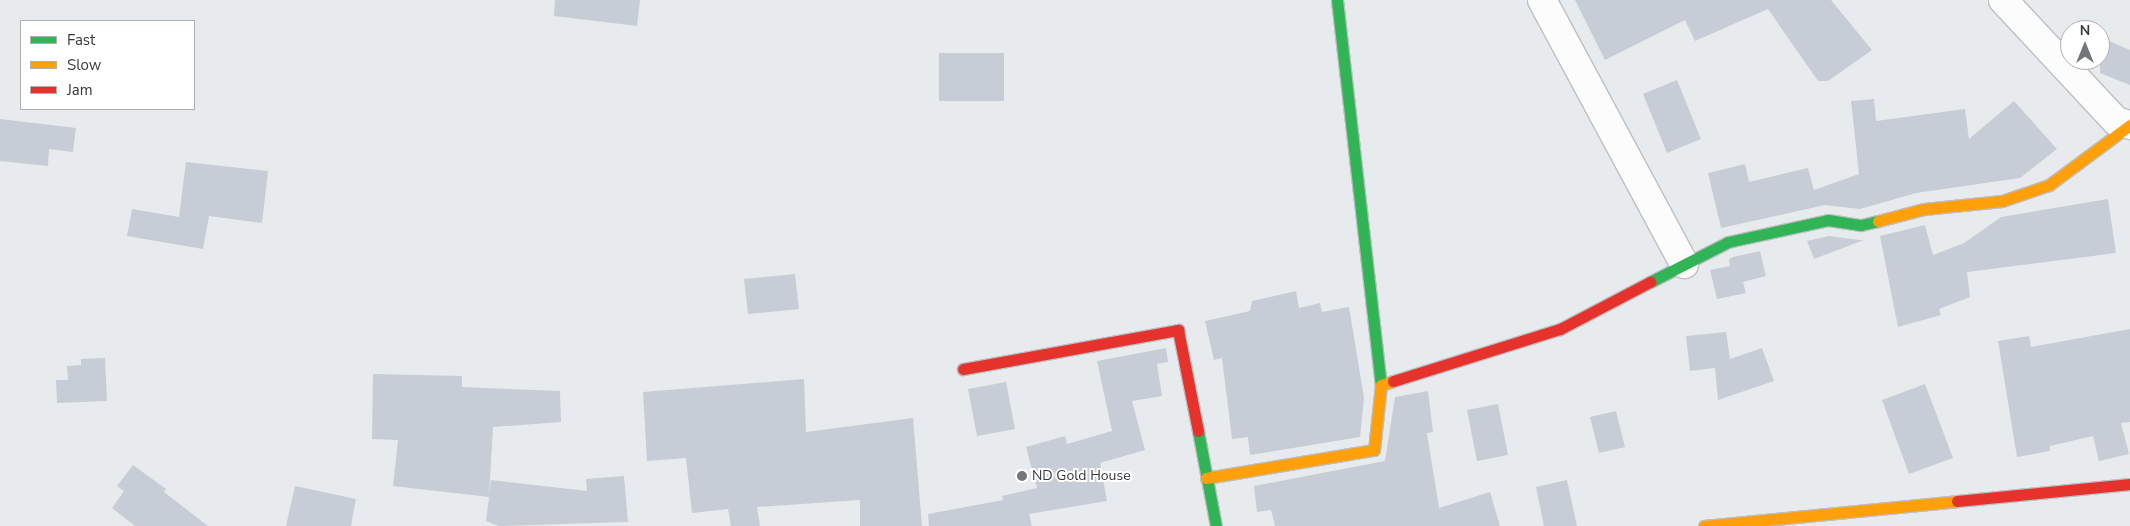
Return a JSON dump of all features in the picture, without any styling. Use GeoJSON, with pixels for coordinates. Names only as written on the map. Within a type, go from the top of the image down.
{"type":"FeatureCollection","features":[{"type":"Feature","properties":{"kind":"street"},"geometry":{"type":"LineString","coordinates":[[1206,478],[1374,450],[1381,385],[1337,0]]}},
{"type":"Feature","properties":{"kind":"street"},"geometry":{"type":"LineString","coordinates":[[1542,0],[1684,264]]}},
{"type":"Feature","properties":{"kind":"street"},"geometry":{"type":"LineString","coordinates":[[2004,0],[2116,121],[2130,125]]}},
{"type":"Feature","properties":{"kind":"street"},"geometry":{"type":"LineString","coordinates":[[1381,385],[1560,329],[1728,242],[1828,220],[1861,225],[1924,209],[2002,201],[2049,185],[2130,125]]}},
{"type":"Feature","properties":{"kind":"street"},"geometry":{"type":"LineString","coordinates":[[963,369],[1178,330],[1216,526]]}},
{"type":"Feature","properties":{"kind":"street"},"geometry":{"type":"LineString","coordinates":[[1704,526],[2130,484]]}},
{"type":"Feature","properties":{"kind":"building"},"geometry":{"type":"Polygon","coordinates":[[[555,0],[640,0],[637,26],[554,16],[555,0]]]}},
{"type":"Feature","properties":{"kind":"building"},"geometry":{"type":"Polygon","coordinates":[[[1575,0],[1831,0],[1872,50],[1828,81],[1818,81],[1768,9],[1695,41],[1685,20],[1605,60],[1575,0]]]}},
{"type":"Feature","properties":{"kind":"building"},"geometry":{"type":"Polygon","coordinates":[[[2110,41],[2130,50],[2130,85],[2100,73],[2100,70],[2110,70],[2110,41]]]}},
{"type":"Feature","properties":{"kind":"building"},"geometry":{"type":"Polygon","coordinates":[[[939,53],[1004,53],[1004,101],[939,101],[939,53]]]}},
{"type":"Feature","properties":{"kind":"building"},"geometry":{"type":"Polygon","coordinates":[[[1677,80],[1701,139],[1667,153],[1643,94],[1677,80]]]}},
{"type":"Feature","properties":{"kind":"building"},"geometry":{"type":"Polygon","coordinates":[[[1874,99],[1876,121],[1965,109],[1969,139],[2014,101],[2057,149],[2020,178],[1916,193],[1860,209],[1825,205],[1721,228],[1708,173],[1745,164],[1749,182],[1808,168],[1814,190],[1859,174],[1851,101],[1874,99]]]}},
{"type":"Feature","properties":{"kind":"building"},"geometry":{"type":"Polygon","coordinates":[[[0,119],[76,128],[73,152],[49,149],[48,166],[0,161],[0,119]]]}},
{"type":"Feature","properties":{"kind":"building"},"geometry":{"type":"Polygon","coordinates":[[[186,162],[268,171],[262,223],[209,216],[203,249],[127,236],[132,209],[179,217],[186,162]]]}},
{"type":"Feature","properties":{"kind":"building"},"geometry":{"type":"Polygon","coordinates":[[[2108,199],[2116,253],[1967,272],[1970,297],[1939,309],[1941,315],[1898,327],[1880,236],[1925,225],[1933,255],[1964,243],[2001,217],[2108,199]]]}},
{"type":"Feature","properties":{"kind":"building"},"geometry":{"type":"Polygon","coordinates":[[[1829,236],[1864,240],[1814,259],[1807,241],[1829,236]]]}},
{"type":"Feature","properties":{"kind":"building"},"geometry":{"type":"Polygon","coordinates":[[[1760,251],[1766,276],[1743,282],[1746,293],[1717,299],[1710,270],[1730,266],[1729,259],[1733,257],[1760,251]]]}},
{"type":"Feature","properties":{"kind":"building"},"geometry":{"type":"Polygon","coordinates":[[[795,274],[799,309],[748,314],[744,279],[795,274]]]}},
{"type":"Feature","properties":{"kind":"building"},"geometry":{"type":"Polygon","coordinates":[[[1296,291],[1299,308],[1320,303],[1322,312],[1349,307],[1364,398],[1360,437],[1250,455],[1248,437],[1232,439],[1222,358],[1214,360],[1205,321],[1250,311],[1252,301],[1296,291]]]}},
{"type":"Feature","properties":{"kind":"building"},"geometry":{"type":"Polygon","coordinates":[[[2130,329],[2130,422],[2121,423],[2129,454],[2099,461],[2093,436],[2050,446],[2050,451],[2017,457],[1998,341],[2029,336],[2031,347],[2130,329]]]}},
{"type":"Feature","properties":{"kind":"building"},"geometry":{"type":"Polygon","coordinates":[[[1726,332],[1730,359],[1762,348],[1774,381],[1718,400],[1715,368],[1690,371],[1686,336],[1726,332]]]}},
{"type":"Feature","properties":{"kind":"building"},"geometry":{"type":"Polygon","coordinates":[[[1166,348],[1168,362],[1157,364],[1162,396],[1132,401],[1145,450],[1100,463],[1107,501],[1029,514],[1032,526],[929,526],[928,514],[1003,500],[1002,496],[1037,488],[1026,447],[1065,436],[1067,444],[1112,431],[1097,361],[1166,348]]]}},
{"type":"Feature","properties":{"kind":"building"},"geometry":{"type":"Polygon","coordinates":[[[105,358],[107,401],[57,403],[56,380],[68,380],[67,366],[81,365],[81,359],[105,358]]]}},
{"type":"Feature","properties":{"kind":"building"},"geometry":{"type":"Polygon","coordinates":[[[373,374],[462,376],[462,387],[560,391],[561,422],[493,427],[489,496],[491,480],[587,491],[586,479],[624,476],[628,522],[499,526],[486,521],[489,497],[393,486],[398,440],[372,439],[373,374]]]}},
{"type":"Feature","properties":{"kind":"building"},"geometry":{"type":"Polygon","coordinates":[[[804,379],[806,432],[913,418],[922,526],[860,526],[860,500],[757,507],[760,526],[731,526],[728,509],[692,513],[686,458],[647,461],[643,392],[804,379]]]}},
{"type":"Feature","properties":{"kind":"building"},"geometry":{"type":"Polygon","coordinates":[[[1006,382],[1015,429],[977,436],[968,389],[1006,382]]]}},
{"type":"Feature","properties":{"kind":"building"},"geometry":{"type":"Polygon","coordinates":[[[1925,384],[1953,458],[1909,474],[1882,400],[1925,384]]]}},
{"type":"Feature","properties":{"kind":"building"},"geometry":{"type":"Polygon","coordinates":[[[1428,391],[1433,432],[1427,433],[1439,508],[1490,492],[1500,526],[1275,526],[1271,510],[1257,512],[1254,486],[1385,461],[1395,397],[1428,391]]]}},
{"type":"Feature","properties":{"kind":"building"},"geometry":{"type":"Polygon","coordinates":[[[1498,404],[1508,455],[1477,461],[1467,410],[1498,404]]]}},
{"type":"Feature","properties":{"kind":"building"},"geometry":{"type":"Polygon","coordinates":[[[1616,411],[1625,447],[1599,453],[1590,417],[1616,411]]]}},
{"type":"Feature","properties":{"kind":"building"},"geometry":{"type":"Polygon","coordinates":[[[133,465],[166,489],[164,492],[208,526],[135,526],[112,508],[124,491],[117,486],[133,465]]]}},
{"type":"Feature","properties":{"kind":"building"},"geometry":{"type":"Polygon","coordinates":[[[1567,480],[1577,526],[1544,526],[1536,487],[1567,480]]]}},
{"type":"Feature","properties":{"kind":"building"},"geometry":{"type":"Polygon","coordinates":[[[295,486],[356,499],[351,526],[286,526],[295,486]]]}},
{"type":"Feature","properties":{"kind":"traffic: fast"},"geometry":{"type":"LineString","coordinates":[[1337,0],[1381,385]]}},
{"type":"Feature","properties":{"kind":"traffic: fast"},"geometry":{"type":"LineString","coordinates":[[1650,282],[1728,242],[1828,220],[1861,225],[1878,221]]}},
{"type":"Feature","properties":{"kind":"traffic: fast"},"geometry":{"type":"LineString","coordinates":[[1198,431],[1216,526]]}},
{"type":"Feature","properties":{"kind":"traffic: slow"},"geometry":{"type":"LineString","coordinates":[[1878,221],[1924,209],[2002,201],[2049,185],[2130,125]]}},
{"type":"Feature","properties":{"kind":"traffic: slow"},"geometry":{"type":"LineString","coordinates":[[1206,478],[1374,450],[1381,385],[1393,381]]}},
{"type":"Feature","properties":{"kind":"traffic: slow"},"geometry":{"type":"LineString","coordinates":[[1704,526],[1957,501]]}},
{"type":"Feature","properties":{"kind":"traffic: jam"},"geometry":{"type":"LineString","coordinates":[[1393,381],[1560,329],[1650,282]]}},
{"type":"Feature","properties":{"kind":"traffic: jam"},"geometry":{"type":"LineString","coordinates":[[963,369],[1178,330],[1198,431]]}},
{"type":"Feature","properties":{"kind":"traffic: jam"},"geometry":{"type":"LineString","coordinates":[[1957,501],[2130,484]]}},
{"type":"Feature","properties":{"kind":"place","name":"ND Gold House"},"geometry":{"type":"Point","coordinates":[1022,476]}}]}
